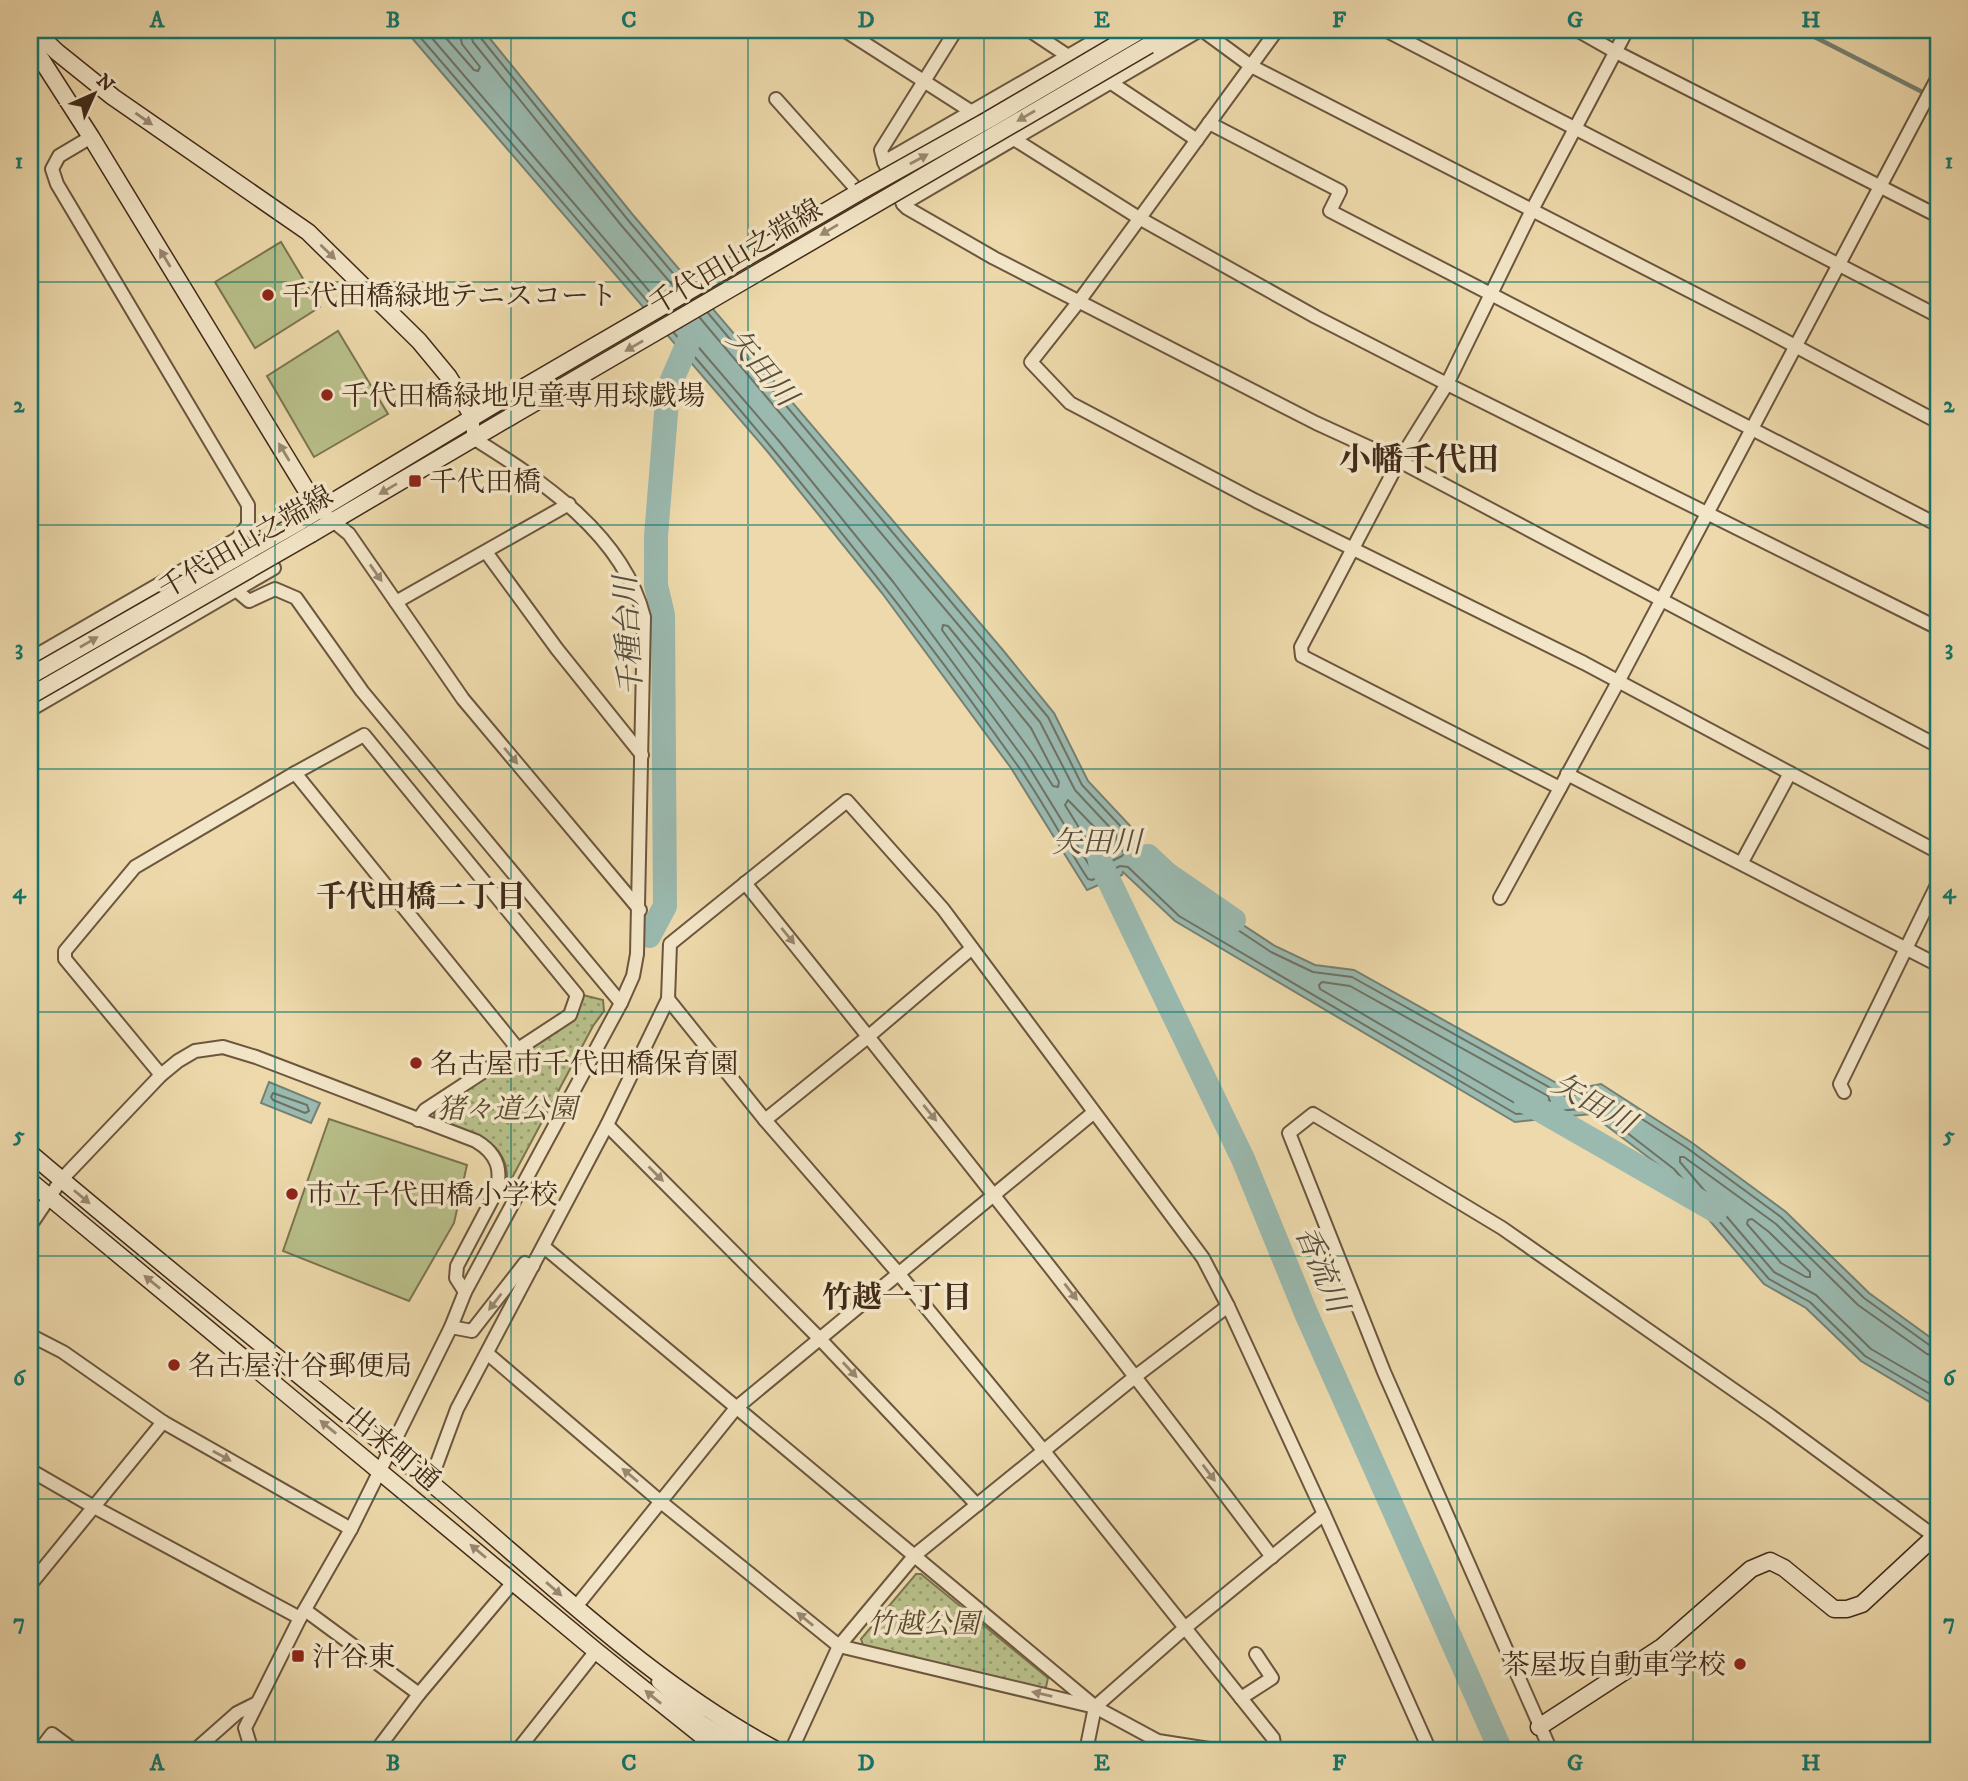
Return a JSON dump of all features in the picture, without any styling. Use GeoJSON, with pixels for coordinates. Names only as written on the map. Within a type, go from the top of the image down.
{"type":"FeatureCollection","features":[{"type":"Feature","properties":{"kind":"street"},"geometry":{"type":"LineString","coordinates":[[34,30],[113,97],[308,232],[419,341],[448,376],[473,417],[473,438],[569,504],[621,562],[639,597],[645,617],[640,910],[635,965],[621,1003],[465,1292],[451,1327],[351,1529],[302,1614],[257,1703],[245,1728],[252,1751]]}},
{"type":"Feature","properties":{"kind":"street"},"geometry":{"type":"LineString","coordinates":[[844,30],[972,112]]}},
{"type":"Feature","properties":{"kind":"street"},"geometry":{"type":"LineString","coordinates":[[956,30],[881,150],[903,204],[994,258],[1304,416],[1399,461],[1938,746]]}},
{"type":"Feature","properties":{"kind":"street"},"geometry":{"type":"LineString","coordinates":[[1029,30],[1068,56]]}},
{"type":"Feature","properties":{"kind":"street"},"geometry":{"type":"LineString","coordinates":[[884,162],[1113,30]]}},
{"type":"Feature","properties":{"kind":"street","name":"千代田山之端線"},"geometry":{"type":"LineString","coordinates":[[30,696],[306,528],[319,511],[473,417],[1142,30]]}},
{"type":"Feature","properties":{"kind":"street","name":"千代田山之端線"},"geometry":{"type":"LineString","coordinates":[[30,676],[306,528],[333,521],[1176,30]]}},
{"type":"Feature","properties":{"kind":"street"},"geometry":{"type":"LineString","coordinates":[[903,204],[1201,30],[1251,66],[1938,422]]}},
{"type":"Feature","properties":{"kind":"street"},"geometry":{"type":"LineString","coordinates":[[1277,30],[1080,300],[1031,362],[1070,403],[1161,452],[1618,682],[1938,852]]}},
{"type":"Feature","properties":{"kind":"street"},"geometry":{"type":"LineString","coordinates":[[1385,30],[1938,316]]}},
{"type":"Feature","properties":{"kind":"street"},"geometry":{"type":"LineString","coordinates":[[1577,30],[1938,216]]}},
{"type":"Feature","properties":{"kind":"street"},"geometry":{"type":"LineString","coordinates":[[1560,788],[1302,656],[1301,647],[1399,461],[1447,384],[1532,210],[1627,30]]}},
{"type":"Feature","properties":{"kind":"street"},"geometry":{"type":"LineString","coordinates":[[30,42],[319,511],[349,534],[463,699],[640,910]]}},
{"type":"Feature","properties":{"kind":"street"},"geometry":{"type":"LineString","coordinates":[[49,72],[50,59],[66,59]]}},
{"type":"Feature","properties":{"kind":"street"},"geometry":{"type":"LineString","coordinates":[[1500,898],[1618,682],[1938,77]]}},
{"type":"Feature","properties":{"kind":"street"},"geometry":{"type":"LineString","coordinates":[[1110,82],[1197,141]]}},
{"type":"Feature","properties":{"kind":"street"},"geometry":{"type":"LineString","coordinates":[[776,99],[859,192]]}},
{"type":"Feature","properties":{"kind":"street"},"geometry":{"type":"LineString","coordinates":[[1209,123],[1340,191],[1330,211],[1938,525]]}},
{"type":"Feature","properties":{"kind":"street"},"geometry":{"type":"LineString","coordinates":[[30,710],[274,568],[248,525],[248,505],[57,184],[52,170],[59,156],[91,137]]}},
{"type":"Feature","properties":{"kind":"street"},"geometry":{"type":"LineString","coordinates":[[1014,139],[1139,218],[1316,317],[1938,628]]}},
{"type":"Feature","properties":{"kind":"street"},"geometry":{"type":"LineString","coordinates":[[396,602],[569,504]]}},
{"type":"Feature","properties":{"kind":"street"},"geometry":{"type":"LineString","coordinates":[[30,659],[237,539],[248,525]]}},
{"type":"Feature","properties":{"kind":"street"},"geometry":{"type":"LineString","coordinates":[[486,552],[556,649],[642,755]]}},
{"type":"Feature","properties":{"kind":"street"},"geometry":{"type":"LineString","coordinates":[[237,591],[249,600],[275,589],[296,598],[362,691],[621,1003]]}},
{"type":"Feature","properties":{"kind":"street"},"geometry":{"type":"LineString","coordinates":[[161,1075],[65,959],[65,951],[135,867],[364,735],[578,995],[570,1015],[425,1110],[418,1120]]}},
{"type":"Feature","properties":{"kind":"street"},"geometry":{"type":"LineString","coordinates":[[295,773],[518,1049]]}},
{"type":"Feature","properties":{"kind":"street"},"geometry":{"type":"LineString","coordinates":[[1742,862],[1790,773]]}},
{"type":"Feature","properties":{"kind":"street"},"geometry":{"type":"LineString","coordinates":[[1567,775],[1742,862],[1938,965]]}},
{"type":"Feature","properties":{"kind":"street"},"geometry":{"type":"LineString","coordinates":[[430,1482],[457,1409],[607,1125],[668,999],[670,944],[847,801],[943,909],[1203,1258],[1324,1514],[1430,1751]]}},
{"type":"Feature","properties":{"kind":"street"},"geometry":{"type":"LineString","coordinates":[[745,883],[994,1193],[1272,1557]]}},
{"type":"Feature","properties":{"kind":"street"},"geometry":{"type":"LineString","coordinates":[[1844,1092],[1840,1084],[1938,884]]}},
{"type":"Feature","properties":{"kind":"street"},"geometry":{"type":"LineString","coordinates":[[765,1120],[869,1037],[971,949]]}},
{"type":"Feature","properties":{"kind":"street"},"geometry":{"type":"LineString","coordinates":[[668,999],[765,1120],[898,1273],[1186,1627],[1273,1738],[1275,1751]]}},
{"type":"Feature","properties":{"kind":"street"},"geometry":{"type":"LineString","coordinates":[[30,1226],[61,1180],[161,1075],[195,1051],[223,1047],[256,1057],[486,1147],[495,1156],[499,1167],[499,1182],[495,1195],[457,1266],[456,1278],[465,1292]]}},
{"type":"Feature","properties":{"kind":"street"},"geometry":{"type":"LineString","coordinates":[[575,1608],[736,1408],[1093,1112]]}},
{"type":"Feature","properties":{"kind":"street"},"geometry":{"type":"LineString","coordinates":[[1539,1727],[1662,1647],[1751,1569],[1770,1561],[1784,1568],[1834,1609],[1847,1609],[1862,1604],[1936,1538],[1770,1416],[1502,1228],[1313,1114],[1289,1133],[1384,1372],[1539,1727],[1551,1751]]}},
{"type":"Feature","properties":{"kind":"street"},"geometry":{"type":"LineString","coordinates":[[607,1125],[819,1338],[977,1505]]}},
{"type":"Feature","properties":{"kind":"street","name":"出来町通"},"geometry":{"type":"LineString","coordinates":[[30,1153],[389,1451],[430,1482],[609,1636],[706,1708],[778,1751]]}},
{"type":"Feature","properties":{"kind":"street"},"geometry":{"type":"LineString","coordinates":[[30,1173],[50,1195]]}},
{"type":"Feature","properties":{"kind":"street","name":"出来町通"},"geometry":{"type":"LineString","coordinates":[[30,1181],[596,1651],[701,1735],[728,1751]]}},
{"type":"Feature","properties":{"kind":"street"},"geometry":{"type":"LineString","coordinates":[[544,1247],[1095,1707],[1158,1741],[1222,1751]]}},
{"type":"Feature","properties":{"kind":"street"},"geometry":{"type":"LineString","coordinates":[[451,1327],[472,1331],[525,1263],[533,1266]]}},
{"type":"Feature","properties":{"kind":"street"},"geometry":{"type":"LineString","coordinates":[[791,1751],[839,1646],[915,1555],[1136,1376],[1228,1306]]}},
{"type":"Feature","properties":{"kind":"street"},"geometry":{"type":"LineString","coordinates":[[30,1335],[62,1352],[163,1422],[351,1529]]}},
{"type":"Feature","properties":{"kind":"street"},"geometry":{"type":"LineString","coordinates":[[488,1354],[661,1502],[839,1646],[1095,1707]]}},
{"type":"Feature","properties":{"kind":"street"},"geometry":{"type":"LineString","coordinates":[[30,1585],[163,1422]]}},
{"type":"Feature","properties":{"kind":"street"},"geometry":{"type":"LineString","coordinates":[[30,1470],[94,1507],[302,1614],[419,1694]]}},
{"type":"Feature","properties":{"kind":"street"},"geometry":{"type":"LineString","coordinates":[[1086,1751],[1095,1707],[1186,1627],[1324,1514]]}},
{"type":"Feature","properties":{"kind":"street"},"geometry":{"type":"LineString","coordinates":[[376,1751],[419,1694],[514,1581]]}},
{"type":"Feature","properties":{"kind":"street"},"geometry":{"type":"LineString","coordinates":[[609,1636],[702,1721],[750,1751]]}},
{"type":"Feature","properties":{"kind":"street"},"geometry":{"type":"LineString","coordinates":[[517,1751],[596,1651]]}},
{"type":"Feature","properties":{"kind":"street"},"geometry":{"type":"LineString","coordinates":[[1241,1698],[1272,1678],[1256,1654]]}},
{"type":"Feature","properties":{"kind":"street"},"geometry":{"type":"LineString","coordinates":[[194,1751],[237,1713],[257,1703]]}},
{"type":"Feature","properties":{"kind":"street"},"geometry":{"type":"LineString","coordinates":[[39,1751],[52,1734],[75,1751]]}},
{"type":"Feature","properties":{"kind":"green space","name":"千代田橋緑地テニスコート"},"geometry":{"type":"Polygon","coordinates":[[[281,242],[320,307],[255,348],[215,282],[281,242]]]}},
{"type":"Feature","properties":{"kind":"green space","name":"千代田橋緑地児童専用球戯場"},"geometry":{"type":"Polygon","coordinates":[[[338,331],[388,414],[314,457],[267,376],[338,331]]]}},
{"type":"Feature","properties":{"kind":"green space","name":"猪々道公園"},"geometry":{"type":"Polygon","coordinates":[[[583,995],[603,1000],[604,1011],[593,1026],[506,1189],[507,1173],[496,1149],[475,1134],[434,1119],[434,1112],[575,1018],[583,995]]]}},
{"type":"Feature","properties":{"kind":"green space"},"geometry":{"type":"Polygon","coordinates":[[[329,1119],[467,1165],[454,1223],[409,1301],[283,1251],[329,1119]]]}},
{"type":"Feature","properties":{"kind":"green space","name":"竹越公園"},"geometry":{"type":"Polygon","coordinates":[[[916,1574],[921,1574],[1048,1678],[1046,1687],[1041,1689],[864,1648],[861,1639],[916,1574]]]}},
{"type":"Feature","properties":{"kind":"water","name":"矢田川"},"geometry":{"type":"Polygon","coordinates":[[[405,30],[483,30],[633,215],[1002,649],[1054,713],[1088,781],[1134,830],[1132,838],[1176,881],[1275,946],[1315,965],[1354,970],[1569,1090],[1601,1084],[1691,1142],[1786,1212],[1869,1293],[1938,1343],[1938,1407],[1861,1361],[1806,1308],[1764,1284],[1669,1173],[1591,1114],[1515,1122],[1175,921],[1123,872],[1122,875],[1087,890],[1011,768],[882,593],[767,451],[405,30]]]}},
{"type":"Feature","properties":{"kind":"water"},"geometry":{"type":"Polygon","coordinates":[[[269,1082],[320,1103],[311,1123],[261,1103],[269,1082]]]}},
{"type":"Feature","properties":{"kind":"waterway"},"geometry":{"type":"LineString","coordinates":[[1801,30],[1938,100]]}},
{"type":"Feature","properties":{"kind":"waterway","name":"千種台川"},"geometry":{"type":"LineString","coordinates":[[649,936],[665,906],[663,615],[656,585],[656,536],[668,389],[691,336]]}},
{"type":"Feature","properties":{"kind":"waterway","name":"香流川"},"geometry":{"type":"LineString","coordinates":[[1099,851],[1100,862],[1243,1159],[1306,1313],[1501,1751]]}},
{"type":"Feature","properties":{"kind":"waterway","name":"矢田川"},"geometry":{"type":"LineString","coordinates":[[1148,856],[1166,873],[1234,920]]}},
{"type":"Feature","properties":{"kind":"waterway","name":"矢田川"},"geometry":{"type":"LineString","coordinates":[[1526,1102],[1716,1211]]}},
{"type":"Feature","properties":{"kind":"place","name":"千代田橋緑地テニスコート"},"geometry":{"type":"Point","coordinates":[268,295]}},
{"type":"Feature","properties":{"kind":"place","name":"千代田橋緑地児童専用球戯場"},"geometry":{"type":"Point","coordinates":[327,395]}},
{"type":"Feature","properties":{"kind":"place","name":"千代田橋"},"geometry":{"type":"Point","coordinates":[415,481]}},
{"type":"Feature","properties":{"kind":"place","name":"名古屋市千代田橋保育園"},"geometry":{"type":"Point","coordinates":[416,1063]}},
{"type":"Feature","properties":{"kind":"place","name":"市立千代田橋小学校"},"geometry":{"type":"Point","coordinates":[292,1194]}},
{"type":"Feature","properties":{"kind":"place","name":"名古屋汁谷郵便局"},"geometry":{"type":"Point","coordinates":[174,1365]}},
{"type":"Feature","properties":{"kind":"place","name":"汁谷東"},"geometry":{"type":"Point","coordinates":[298,1656]}},
{"type":"Feature","properties":{"kind":"place","name":"茶屋坂自動車学校"},"geometry":{"type":"Point","coordinates":[1740,1664]}},
{"type":"Feature","properties":{"kind":"district","name":"小幡千代田"},"geometry":{"type":"Point","coordinates":[1419,459]}},
{"type":"Feature","properties":{"kind":"district","name":"千代田橋二丁目"},"geometry":{"type":"Point","coordinates":[421,896]}},
{"type":"Feature","properties":{"kind":"district","name":"竹越一丁目"},"geometry":{"type":"Point","coordinates":[897,1297]}}]}
